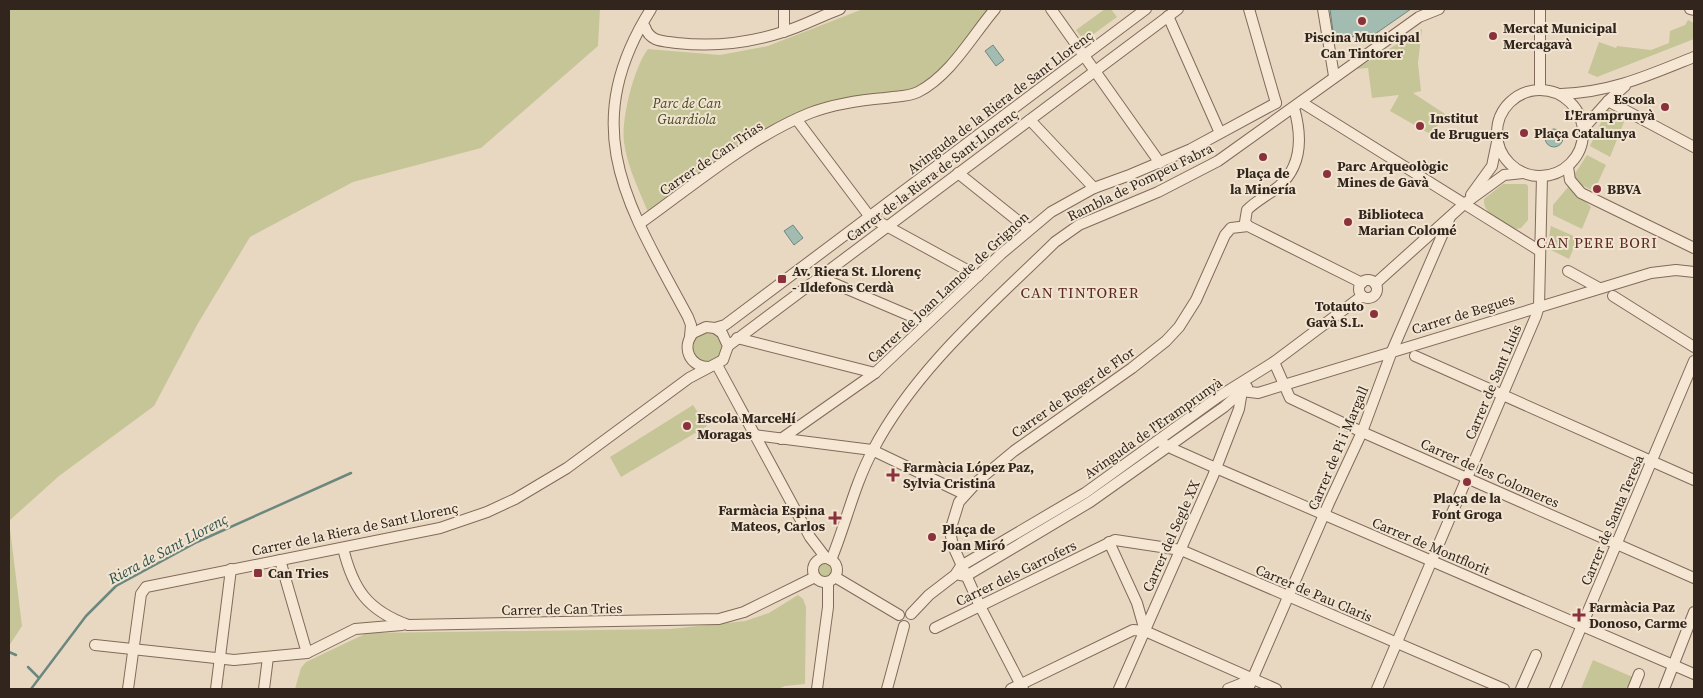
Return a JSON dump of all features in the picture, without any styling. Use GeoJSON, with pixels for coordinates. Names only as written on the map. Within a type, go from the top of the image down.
{"type":"FeatureCollection","features":[{"type":"Feature","properties":{"kind":"street"},"geometry":{"type":"LineString","coordinates":[[650,9],[635,35],[621,72],[614,115],[615,147],[621,180],[631,209],[691,325],[687,351],[692,361],[693,370],[689,378]]}},
{"type":"Feature","properties":{"kind":"street"},"geometry":{"type":"LineString","coordinates":[[657,9],[635,47],[625,76],[619,126],[622,162],[635,208],[693,314],[699,322],[712,327],[725,336],[728,346]]}},
{"type":"Feature","properties":{"kind":"street"},"geometry":{"type":"LineString","coordinates":[[784,9],[784,32]]}},
{"type":"Feature","properties":{"kind":"street"},"geometry":{"type":"LineString","coordinates":[[646,27],[649,35],[656,40],[701,45],[750,40],[784,32],[840,9]]}},
{"type":"Feature","properties":{"kind":"street","name":"Carrer de Can Trias"},"geometry":{"type":"LineString","coordinates":[[642,222],[735,155],[810,113],[846,104],[917,92],[934,81],[995,9]]}},
{"type":"Feature","properties":{"kind":"street"},"geometry":{"type":"LineString","coordinates":[[1051,9],[1097,71],[1160,163]]}},
{"type":"Feature","properties":{"kind":"street","name":"Avinguda de la Riera de Sant Llorenç"},"geometry":{"type":"LineString","coordinates":[[712,327],[725,325],[1146,9]]}},
{"type":"Feature","properties":{"kind":"street","name":"Carrer de la Riera de Sant Llorenç"},"geometry":{"type":"LineString","coordinates":[[133,650],[141,594],[146,587],[440,528],[487,512],[516,499],[567,468],[689,378],[726,357],[728,346],[737,338],[1178,9]]}},
{"type":"Feature","properties":{"kind":"street"},"geometry":{"type":"LineString","coordinates":[[1249,9],[1276,118]]}},
{"type":"Feature","properties":{"kind":"street"},"geometry":{"type":"LineString","coordinates":[[1323,9],[1334,76]]}},
{"type":"Feature","properties":{"kind":"street","name":"Rambla de Pompeu Fabra"},"geometry":{"type":"LineString","coordinates":[[829,559],[872,450],[898,408],[925,371],[1055,242],[1079,225],[1158,192],[1218,161],[1334,76],[1419,17],[1439,9]]}},
{"type":"Feature","properties":{"kind":"street"},"geometry":{"type":"LineString","coordinates":[[1540,9],[1540,89]]}},
{"type":"Feature","properties":{"kind":"street"},"geometry":{"type":"LineString","coordinates":[[1690,9],[1694,10]]}},
{"type":"Feature","properties":{"kind":"street"},"geometry":{"type":"LineString","coordinates":[[1168,16],[1220,133]]}},
{"type":"Feature","properties":{"kind":"street"},"geometry":{"type":"LineString","coordinates":[[1464,204],[1492,166],[1499,120],[1509,103],[1521,94],[1540,89],[1561,94],[1590,93],[1627,84],[1694,57]]}},
{"type":"Feature","properties":{"kind":"street"},"geometry":{"type":"LineString","coordinates":[[1584,128],[1608,101],[1627,84]]}},
{"type":"Feature","properties":{"kind":"street"},"geometry":{"type":"LineString","coordinates":[[1375,284],[1464,204],[1504,175],[1523,173],[1542,176],[1555,174],[1568,167],[1581,149],[1584,128],[1576,108],[1561,94]]}},
{"type":"Feature","properties":{"kind":"street"},"geometry":{"type":"LineString","coordinates":[[1608,101],[1694,147]]}},
{"type":"Feature","properties":{"kind":"street"},"geometry":{"type":"LineString","coordinates":[[1272,106],[1294,107],[1464,204],[1540,251]]}},
{"type":"Feature","properties":{"kind":"street","name":"Carrer de Joan Lamote de Grignon"},"geometry":{"type":"LineString","coordinates":[[781,439],[875,373],[1028,229],[1050,212],[1094,188],[1160,163],[1272,106]]}},
{"type":"Feature","properties":{"kind":"street"},"geometry":{"type":"LineString","coordinates":[[1294,107],[1300,137],[1299,151],[1295,163],[1280,185],[1247,210],[1245,222],[1248,226],[1362,283]]}},
{"type":"Feature","properties":{"kind":"street"},"geometry":{"type":"LineString","coordinates":[[797,120],[870,217],[888,225],[978,276]]}},
{"type":"Feature","properties":{"kind":"street"},"geometry":{"type":"LineString","coordinates":[[1030,120],[1094,188]]}},
{"type":"Feature","properties":{"kind":"street"},"geometry":{"type":"LineString","coordinates":[[1497,140],[1506,159],[1523,173]]}},
{"type":"Feature","properties":{"kind":"street"},"geometry":{"type":"LineString","coordinates":[[1568,167],[1570,180],[1582,193],[1694,248]]}},
{"type":"Feature","properties":{"kind":"street"},"geometry":{"type":"LineString","coordinates":[[958,173],[1028,229]]}},
{"type":"Feature","properties":{"kind":"street"},"geometry":{"type":"LineString","coordinates":[[1539,306],[1542,176]]}},
{"type":"Feature","properties":{"kind":"street","name":"Carrer de Pi i Margall"},"geometry":{"type":"LineString","coordinates":[[1248,689],[1362,432],[1392,351],[1450,217]]}},
{"type":"Feature","properties":{"kind":"street","name":"Carrer de Roger de Flor"},"geometry":{"type":"LineString","coordinates":[[1018,688],[980,606],[961,572],[952,546],[950,531],[954,514],[964,494],[1014,451],[1128,371],[1166,341],[1179,327],[1196,300],[1225,235],[1231,228],[1248,226]]}},
{"type":"Feature","properties":{"kind":"street","name":"Carrer de Begues"},"geometry":{"type":"LineString","coordinates":[[1242,391],[1258,393],[1651,273],[1676,270],[1694,272]]}},
{"type":"Feature","properties":{"kind":"street"},"geometry":{"type":"LineString","coordinates":[[1568,271],[1599,288]]}},
{"type":"Feature","properties":{"kind":"street"},"geometry":{"type":"LineString","coordinates":[[819,277],[927,323]]}},
{"type":"Feature","properties":{"kind":"street"},"geometry":{"type":"LineString","coordinates":[[1369,280],[1375,284],[1374,295],[1368,298],[1362,296],[1359,289],[1362,283],[1369,280]]}},
{"type":"Feature","properties":{"kind":"street","name":"Avinguda de l'Eramprunyà"},"geometry":{"type":"LineString","coordinates":[[911,614],[929,595],[961,572],[1085,493],[1218,397],[1274,362],[1362,296]]}},
{"type":"Feature","properties":{"kind":"street"},"geometry":{"type":"LineString","coordinates":[[1613,296],[1694,348]]}},
{"type":"Feature","properties":{"kind":"street","name":"Carrer de Sant Lluís"},"geometry":{"type":"LineString","coordinates":[[1377,689],[1468,478],[1539,306]]}},
{"type":"Feature","properties":{"kind":"street"},"geometry":{"type":"LineString","coordinates":[[690,338],[697,329],[712,327]]}},
{"type":"Feature","properties":{"kind":"street"},"geometry":{"type":"LineString","coordinates":[[737,338],[875,373]]}},
{"type":"Feature","properties":{"kind":"street"},"geometry":{"type":"LineString","coordinates":[[1415,356],[1694,480]]}},
{"type":"Feature","properties":{"kind":"street"},"geometry":{"type":"LineString","coordinates":[[692,361],[700,366],[713,366],[754,435],[812,540],[836,566],[831,579],[817,689]]}},
{"type":"Feature","properties":{"kind":"street","name":"Carrer de Santa Teresa"},"geometry":{"type":"LineString","coordinates":[[1555,689],[1694,361]]}},
{"type":"Feature","properties":{"kind":"street","name":"Avinguda de l'Eramprunyà"},"geometry":{"type":"LineString","coordinates":[[961,572],[1090,502],[1242,391],[1274,362]]}},
{"type":"Feature","properties":{"kind":"street","name":"Carrer de les Colomeres"},"geometry":{"type":"LineString","coordinates":[[1274,362],[1290,398],[1362,432],[1694,578]]}},
{"type":"Feature","properties":{"kind":"street","name":"Carrer del Segle XX"},"geometry":{"type":"LineString","coordinates":[[1118,689],[1216,468],[1239,409],[1242,391]]}},
{"type":"Feature","properties":{"kind":"street"},"geometry":{"type":"LineString","coordinates":[[754,435],[872,450],[964,494]]}},
{"type":"Feature","properties":{"kind":"street","name":"Carrer de Montflorit"},"geometry":{"type":"LineString","coordinates":[[1159,440],[1216,468],[1694,674]]}},
{"type":"Feature","properties":{"kind":"street"},"geometry":{"type":"LineString","coordinates":[[812,540],[815,563],[813,568],[814,576],[822,582],[831,579],[899,615]]}},
{"type":"Feature","properties":{"kind":"street","name":"Carrer de Pau Claris"},"geometry":{"type":"LineString","coordinates":[[1109,542],[1116,540],[1181,550],[1504,689]]}},
{"type":"Feature","properties":{"kind":"street"},"geometry":{"type":"LineString","coordinates":[[1109,542],[1137,603],[1145,631]]}},
{"type":"Feature","properties":{"kind":"street","name":"Carrer dels Garrofers"},"geometry":{"type":"LineString","coordinates":[[935,628],[1109,542]]}},
{"type":"Feature","properties":{"kind":"street","name":"Carrer de Can Tries"},"geometry":{"type":"LineString","coordinates":[[343,548],[351,576],[364,597],[383,614],[408,625],[719,619],[744,612],[814,576]]}},
{"type":"Feature","properties":{"kind":"street"},"geometry":{"type":"LineString","coordinates":[[815,563],[829,559]]}},
{"type":"Feature","properties":{"kind":"street"},"geometry":{"type":"LineString","coordinates":[[280,560],[306,653]]}},
{"type":"Feature","properties":{"kind":"street"},"geometry":{"type":"LineString","coordinates":[[216,689],[231,569]]}},
{"type":"Feature","properties":{"kind":"street"},"geometry":{"type":"LineString","coordinates":[[899,615],[904,612],[911,614],[912,623],[904,626]]}},
{"type":"Feature","properties":{"kind":"street"},"geometry":{"type":"LineString","coordinates":[[1664,689],[1694,612]]}},
{"type":"Feature","properties":{"kind":"street"},"geometry":{"type":"LineString","coordinates":[[899,615],[899,622],[904,626]]}},
{"type":"Feature","properties":{"kind":"street"},"geometry":{"type":"LineString","coordinates":[[95,645],[220,660],[268,657],[306,653],[355,629],[408,625]]}},
{"type":"Feature","properties":{"kind":"street"},"geometry":{"type":"LineString","coordinates":[[887,689],[904,626]]}},
{"type":"Feature","properties":{"kind":"street"},"geometry":{"type":"LineString","coordinates":[[1018,688],[1133,630],[1145,631],[1276,689]]}},
{"type":"Feature","properties":{"kind":"street"},"geometry":{"type":"LineString","coordinates":[[128,689],[133,650]]}},
{"type":"Feature","properties":{"kind":"street"},"geometry":{"type":"LineString","coordinates":[[1521,689],[1536,654]]}},
{"type":"Feature","properties":{"kind":"street"},"geometry":{"type":"LineString","coordinates":[[264,689],[268,657]]}},
{"type":"Feature","properties":{"kind":"street"},"geometry":{"type":"LineString","coordinates":[[1633,689],[1639,674]]}},
{"type":"Feature","properties":{"kind":"street"},"geometry":{"type":"LineString","coordinates":[[1228,689],[1253,679]]}},
{"type":"Feature","properties":{"kind":"green space"},"geometry":{"type":"Polygon","coordinates":[[[9,9],[600,9],[598,46],[481,148],[353,182],[250,237],[197,325],[154,406],[59,476],[9,521],[9,9]]]}},
{"type":"Feature","properties":{"kind":"green space","name":"Parc de Can Guardiola"},"geometry":{"type":"Polygon","coordinates":[[[863,9],[990,9],[935,76],[915,90],[807,110],[749,138],[648,212],[628,160],[624,132],[633,80],[648,49],[720,55],[768,46],[863,9]]]}},
{"type":"Feature","properties":{"kind":"green space"},"geometry":{"type":"Polygon","coordinates":[[[1105,9],[1111,9],[1117,17],[1084,41],[1076,30],[1105,9]]]}},
{"type":"Feature","properties":{"kind":"green space"},"geometry":{"type":"Polygon","coordinates":[[[1688,20],[1694,23],[1694,39],[1597,77],[1588,73],[1599,42],[1616,48],[1617,46],[1651,50],[1669,43],[1670,31],[1685,25],[1688,20]]]}},
{"type":"Feature","properties":{"kind":"green space"},"geometry":{"type":"Polygon","coordinates":[[[1422,29],[1418,63],[1421,91],[1413,93],[1445,114],[1432,135],[1390,111],[1399,95],[1372,98],[1368,68],[1356,69],[1422,29]]]}},
{"type":"Feature","properties":{"kind":"green space"},"geometry":{"type":"Polygon","coordinates":[[[1607,109],[1626,117],[1610,157],[1590,146],[1607,109]]]}},
{"type":"Feature","properties":{"kind":"green space"},"geometry":{"type":"Polygon","coordinates":[[[1587,155],[1606,165],[1594,191],[1579,184],[1574,175],[1587,155]]]}},
{"type":"Feature","properties":{"kind":"green space"},"geometry":{"type":"Polygon","coordinates":[[[1503,184],[1526,184],[1528,186],[1528,220],[1521,228],[1516,229],[1495,217],[1486,209],[1484,199],[1503,184]]]}},
{"type":"Feature","properties":{"kind":"green space"},"geometry":{"type":"Polygon","coordinates":[[[1569,186],[1591,207],[1582,229],[1553,215],[1553,205],[1569,186]]]}},
{"type":"Feature","properties":{"kind":"green space"},"geometry":{"type":"Polygon","coordinates":[[[1551,226],[1578,238],[1569,259],[1547,248],[1551,226]]]}},
{"type":"Feature","properties":{"kind":"green space"},"geometry":{"type":"Polygon","coordinates":[[[708,332],[719,336],[723,347],[719,358],[708,362],[697,358],[693,347],[697,336],[708,332]]]}},
{"type":"Feature","properties":{"kind":"green space"},"geometry":{"type":"Polygon","coordinates":[[[693,405],[707,426],[621,477],[610,457],[693,405]]]}},
{"type":"Feature","properties":{"kind":"green space"},"geometry":{"type":"Polygon","coordinates":[[[9,521],[22,626],[9,646],[9,521]]]}},
{"type":"Feature","properties":{"kind":"green space"},"geometry":{"type":"Polygon","coordinates":[[[825,561],[831,564],[834,570],[831,576],[825,579],[819,576],[816,570],[819,564],[825,561]]]}},
{"type":"Feature","properties":{"kind":"green space"},"geometry":{"type":"Polygon","coordinates":[[[798,595],[803,599],[806,607],[805,684],[785,686],[778,689],[295,689],[301,668],[306,662],[367,633],[670,629],[745,621],[769,613],[798,595]]]}},
{"type":"Feature","properties":{"kind":"green space"},"geometry":{"type":"Polygon","coordinates":[[[1593,660],[1635,678],[1630,689],[1581,689],[1593,660]]]}},
{"type":"Feature","properties":{"kind":"shaded area","name":"Piscina Municipal Can Tintorer"},"geometry":{"type":"Polygon","coordinates":[[[1330,9],[1411,9],[1375,34],[1334,39],[1330,9]]]}},
{"type":"Feature","properties":{"kind":"shaded area"},"geometry":{"type":"Polygon","coordinates":[[[993,45],[1004,60],[996,66],[985,51],[993,45]]]}},
{"type":"Feature","properties":{"kind":"shaded area"},"geometry":{"type":"Polygon","coordinates":[[[1550,129],[1558,129],[1563,134],[1561,145],[1550,147],[1545,142],[1545,134],[1550,129]]]}},
{"type":"Feature","properties":{"kind":"shaded area"},"geometry":{"type":"Polygon","coordinates":[[[793,225],[803,238],[794,245],[784,231],[793,225]]]}},
{"type":"Feature","properties":{"kind":"waterway","name":"Riera de Sant Llorenç"},"geometry":{"type":"LineString","coordinates":[[31,689],[86,616],[116,586],[197,542],[351,473]]}},
{"type":"Feature","properties":{"kind":"waterway"},"geometry":{"type":"LineString","coordinates":[[9,652],[16,655]]}},
{"type":"Feature","properties":{"kind":"waterway"},"geometry":{"type":"LineString","coordinates":[[28,667],[39,678]]}},
{"type":"Feature","properties":{"kind":"place","name":"Piscina Municipal Can Tintorer"},"geometry":{"type":"Point","coordinates":[1362,21]}},
{"type":"Feature","properties":{"kind":"place","name":"Mercat Municipal Mercagavà"},"geometry":{"type":"Point","coordinates":[1493,36]}},
{"type":"Feature","properties":{"kind":"place","name":"Escola L'Eramprunyà"},"geometry":{"type":"Point","coordinates":[1665,107]}},
{"type":"Feature","properties":{"kind":"place","name":"Institut de Bruguers"},"geometry":{"type":"Point","coordinates":[1420,126]}},
{"type":"Feature","properties":{"kind":"place","name":"Plaça Catalunya"},"geometry":{"type":"Point","coordinates":[1524,133]}},
{"type":"Feature","properties":{"kind":"place","name":"Plaça de la Minería"},"geometry":{"type":"Point","coordinates":[1263,157]}},
{"type":"Feature","properties":{"kind":"place","name":"Parc Arqueològic Mines de Gavà"},"geometry":{"type":"Point","coordinates":[1327,174]}},
{"type":"Feature","properties":{"kind":"place","name":"BBVA"},"geometry":{"type":"Point","coordinates":[1597,189]}},
{"type":"Feature","properties":{"kind":"place","name":"Biblioteca Marian Colomé"},"geometry":{"type":"Point","coordinates":[1348,222]}},
{"type":"Feature","properties":{"kind":"place","name":"Av. Riera St. Llorenç - Ildefons Cerdà"},"geometry":{"type":"Point","coordinates":[782,279]}},
{"type":"Feature","properties":{"kind":"place","name":"Totauto Gavà S.L."},"geometry":{"type":"Point","coordinates":[1374,314]}},
{"type":"Feature","properties":{"kind":"place","name":"Escola Marcel·lí Moragas"},"geometry":{"type":"Point","coordinates":[687,426]}},
{"type":"Feature","properties":{"kind":"place","name":"Farmàcia López Paz, Sylvia Cristina"},"geometry":{"type":"Point","coordinates":[893,475]}},
{"type":"Feature","properties":{"kind":"place","name":"Plaça de la Font Groga"},"geometry":{"type":"Point","coordinates":[1467,482]}},
{"type":"Feature","properties":{"kind":"place","name":"Farmàcia Espina Mateos, Carlos"},"geometry":{"type":"Point","coordinates":[835,518]}},
{"type":"Feature","properties":{"kind":"place","name":"Plaça de Joan Miró"},"geometry":{"type":"Point","coordinates":[932,537]}},
{"type":"Feature","properties":{"kind":"place","name":"Can Tries"},"geometry":{"type":"Point","coordinates":[258,573]}},
{"type":"Feature","properties":{"kind":"place","name":"Farmàcia Paz Donoso, Carme"},"geometry":{"type":"Point","coordinates":[1579,615]}},
{"type":"Feature","properties":{"kind":"district","name":"CAN PERE BORI"},"geometry":{"type":"Point","coordinates":[1597,243]}},
{"type":"Feature","properties":{"kind":"district","name":"CAN TINTORER"},"geometry":{"type":"Point","coordinates":[1080,293]}}]}
